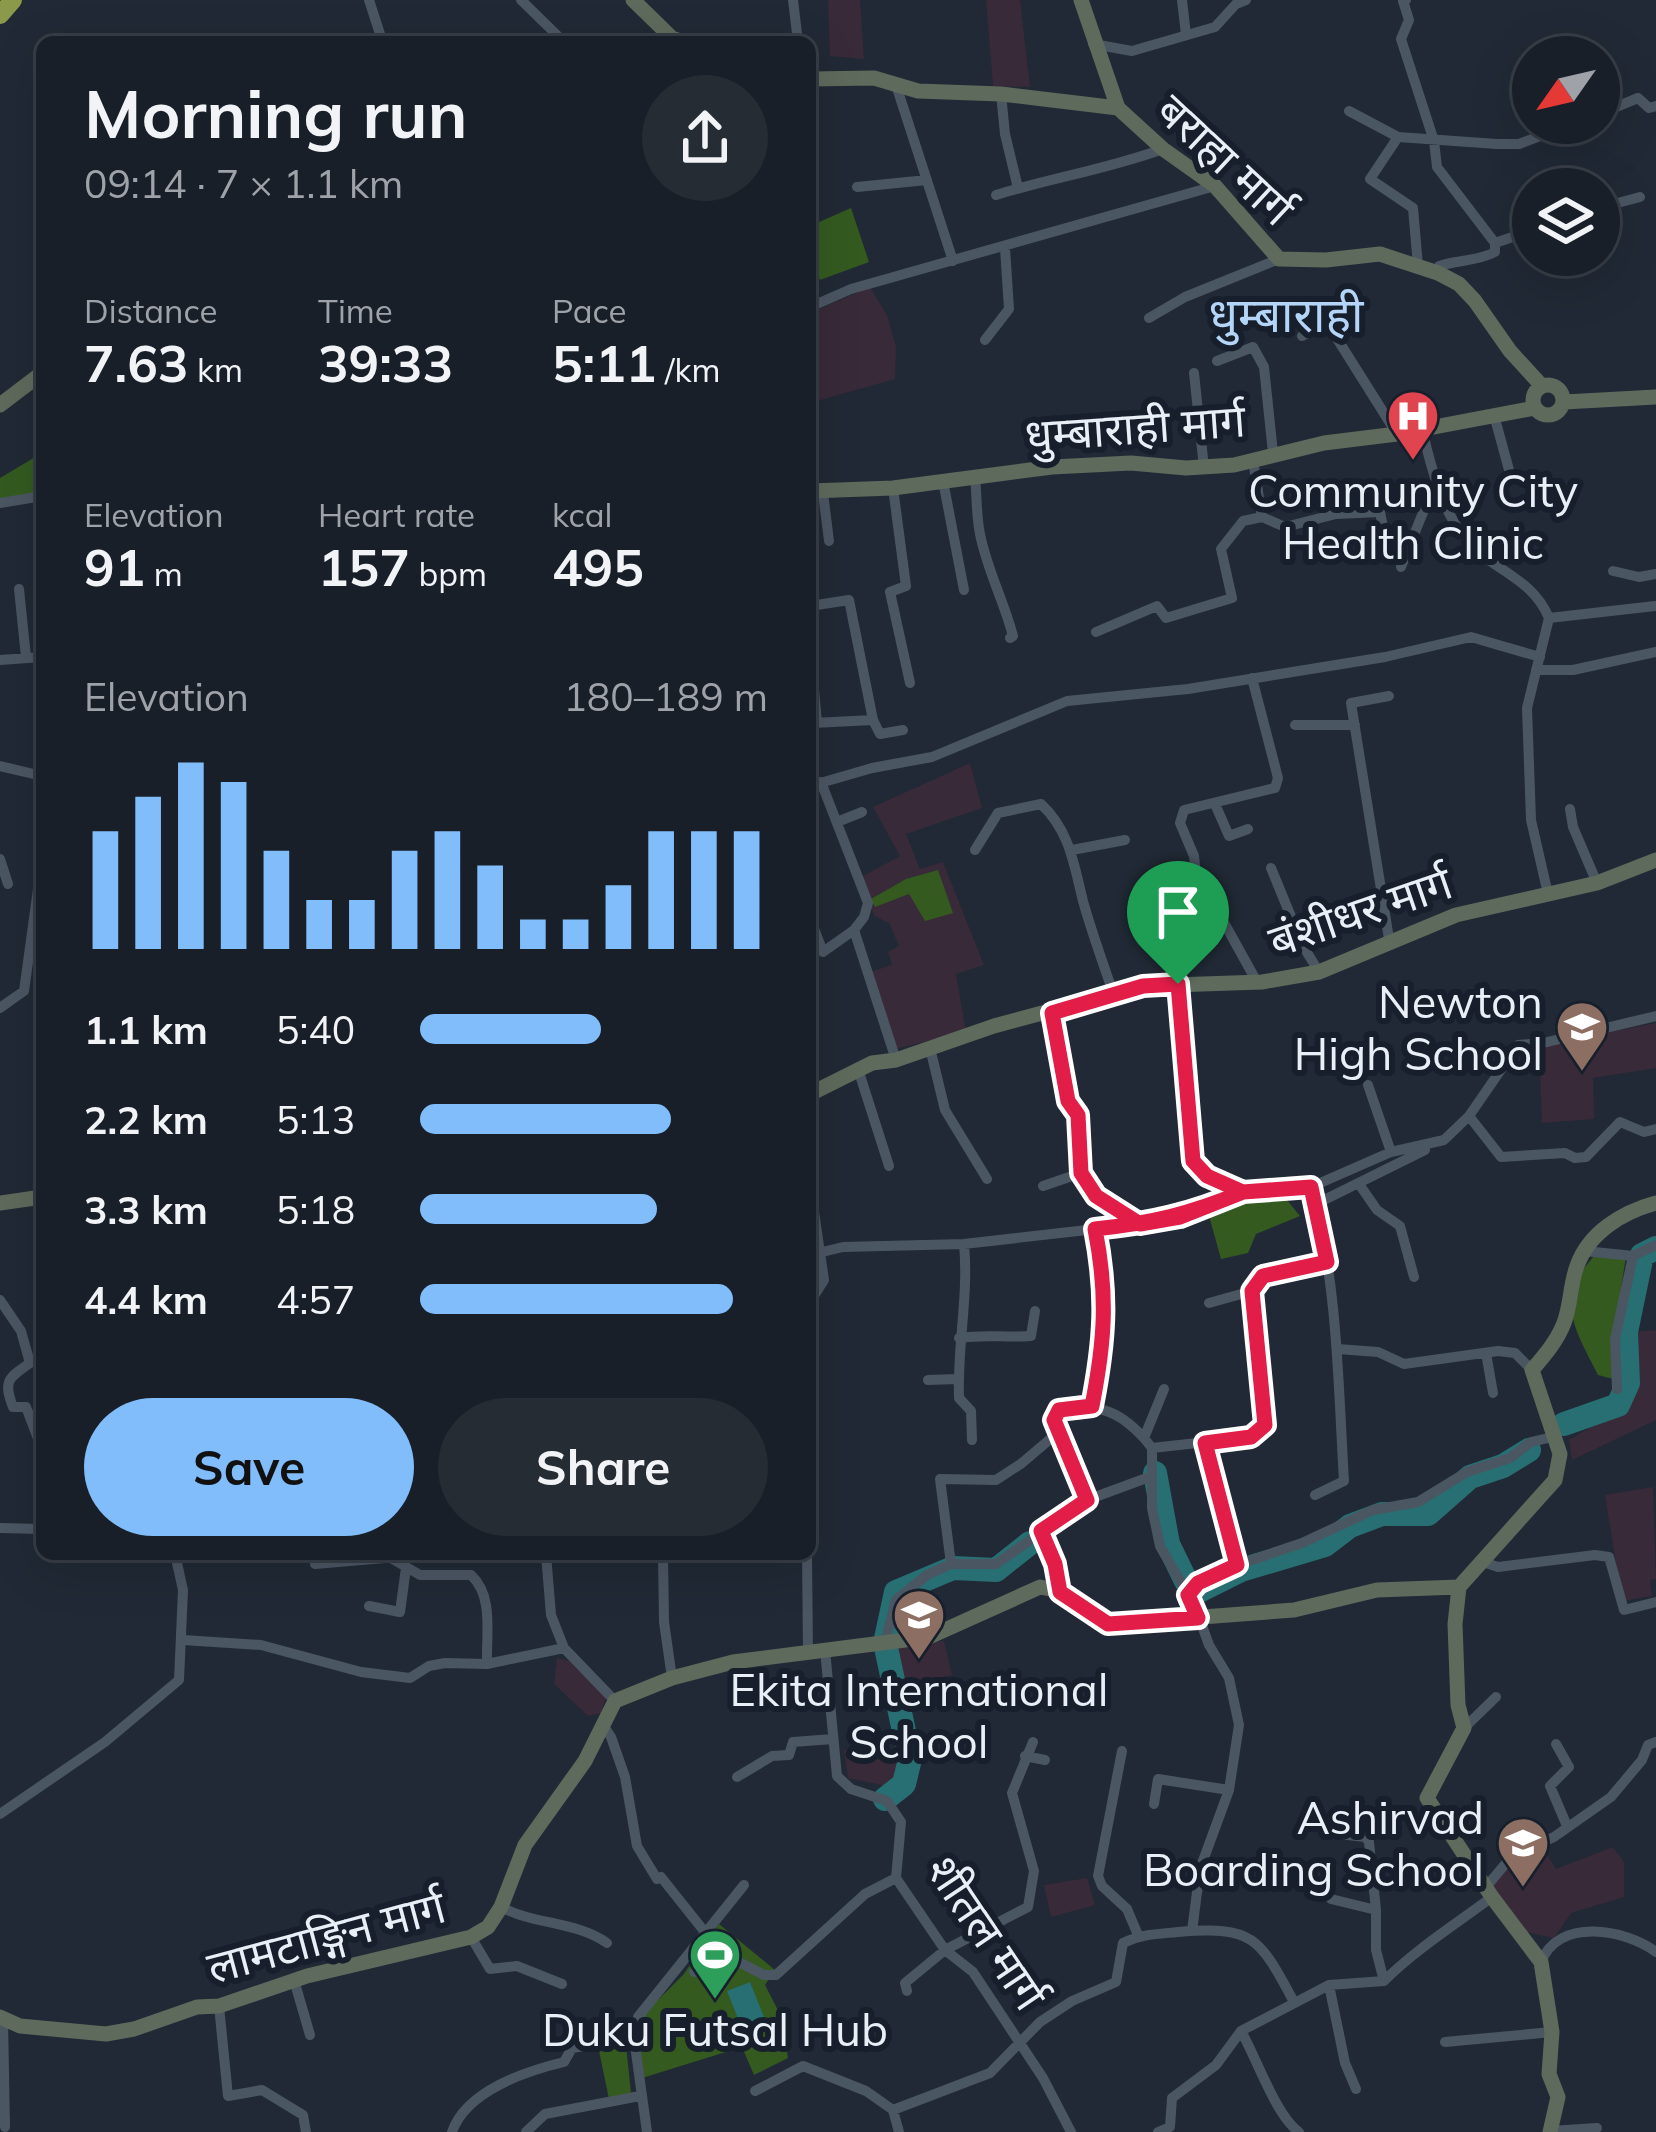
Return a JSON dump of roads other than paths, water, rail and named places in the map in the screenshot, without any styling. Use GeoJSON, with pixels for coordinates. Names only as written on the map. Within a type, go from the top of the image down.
{"type":"FeatureCollection","features":[{"type":"Feature","properties":{"kind":"highway"},"geometry":{"type":"LineString","coordinates":[[0,15],[13,0]]}},
{"type":"Feature","properties":{"kind":"main road"},"geometry":{"type":"LineString","coordinates":[[633,0],[670,36]]}},
{"type":"Feature","properties":{"kind":"main road"},"geometry":{"type":"LineString","coordinates":[[1081,0],[1118,107]]}},
{"type":"Feature","properties":{"kind":"main road","name":"बराहा मार्ग"},"geometry":{"type":"LineString","coordinates":[[816,79],[874,78],[918,91],[1001,94],[1118,107],[1163,149],[1215,186],[1279,259],[1380,254],[1459,284],[1542,386]]}},
{"type":"Feature","properties":{"kind":"main road"},"geometry":{"type":"LineString","coordinates":[[0,405],[36,378]]}},
{"type":"Feature","properties":{"kind":"main road"},"geometry":{"type":"LineString","coordinates":[[1542,386],[1559,390],[1564,402],[1550,416],[1535,408],[1534,394],[1542,386]]}},
{"type":"Feature","properties":{"kind":"main road"},"geometry":{"type":"LineString","coordinates":[[1564,402],[1656,398]]}},
{"type":"Feature","properties":{"kind":"main road","name":"धुम्बाराही मार्ग"},"geometry":{"type":"LineString","coordinates":[[816,492],[1131,463],[1204,468],[1535,408]]}},
{"type":"Feature","properties":{"kind":"main road","name":"बंशीधर मार्ग"},"geometry":{"type":"LineString","coordinates":[[816,1091],[859,1069],[1143,986],[1257,982],[1319,973],[1456,915],[1598,883],[1656,860]]}},
{"type":"Feature","properties":{"kind":"main road"},"geometry":{"type":"LineString","coordinates":[[0,1203],[36,1197]]}},
{"type":"Feature","properties":{"kind":"main road"},"geometry":{"type":"LineString","coordinates":[[1551,2131],[1558,2097],[1549,2074],[1552,2032],[1541,1962],[1427,1798],[1464,1728],[1458,1706],[1455,1624],[1459,1587],[1555,1480],[1560,1454],[1557,1436],[1532,1370],[1550,1350],[1567,1318],[1576,1266],[1585,1250],[1601,1230],[1634,1209],[1656,1203]]}},
{"type":"Feature","properties":{"kind":"main road"},"geometry":{"type":"LineString","coordinates":[[615,1702],[672,1678],[733,1663],[946,1632],[1040,1587],[1060,1592],[1108,1624],[1294,1610],[1377,1590],[1459,1587]]}},
{"type":"Feature","properties":{"kind":"main road","name":"लामटाङ्गिन मार्ग"},"geometry":{"type":"LineString","coordinates":[[2,2018],[39,2029],[106,2034],[185,2010],[219,2006],[294,1980],[471,1937],[488,1927],[501,1907],[525,1845],[585,1761],[615,1702]]}},
{"type":"Feature","properties":{"kind":"street"},"geometry":{"type":"LineString","coordinates":[[369,0],[380,36]]}},
{"type":"Feature","properties":{"kind":"street"},"geometry":{"type":"LineString","coordinates":[[520,0],[558,36]]}},
{"type":"Feature","properties":{"kind":"street"},"geometry":{"type":"LineString","coordinates":[[793,0],[797,36]]}},
{"type":"Feature","properties":{"kind":"street"},"geometry":{"type":"LineString","coordinates":[[1182,0],[1186,35]]}},
{"type":"Feature","properties":{"kind":"street"},"geometry":{"type":"LineString","coordinates":[[1093,44],[1132,51],[1215,27],[1246,0]]}},
{"type":"Feature","properties":{"kind":"street"},"geometry":{"type":"LineString","coordinates":[[1406,0],[1409,20],[1401,39],[1434,141],[1437,167],[1495,243],[1495,252],[1486,257],[1439,266],[1438,273]]}},
{"type":"Feature","properties":{"kind":"street"},"geometry":{"type":"LineString","coordinates":[[896,85],[953,261]]}},
{"type":"Feature","properties":{"kind":"street"},"geometry":{"type":"LineString","coordinates":[[1001,94],[1018,188]]}},
{"type":"Feature","properties":{"kind":"street"},"geometry":{"type":"LineString","coordinates":[[1620,105],[1638,98],[1649,108],[1656,106]]}},
{"type":"Feature","properties":{"kind":"street"},"geometry":{"type":"LineString","coordinates":[[1348,111],[1398,137],[1512,144]]}},
{"type":"Feature","properties":{"kind":"street"},"geometry":{"type":"LineString","coordinates":[[1398,137],[1370,179],[1413,208],[1418,266]]}},
{"type":"Feature","properties":{"kind":"street"},"geometry":{"type":"LineString","coordinates":[[996,195],[1116,166],[1163,149]]}},
{"type":"Feature","properties":{"kind":"street"},"geometry":{"type":"LineString","coordinates":[[857,188],[927,180]]}},
{"type":"Feature","properties":{"kind":"street"},"geometry":{"type":"LineString","coordinates":[[816,305],[851,289],[1215,186]]}},
{"type":"Feature","properties":{"kind":"street"},"geometry":{"type":"LineString","coordinates":[[1620,202],[1640,197]]}},
{"type":"Feature","properties":{"kind":"street"},"geometry":{"type":"LineString","coordinates":[[1495,243],[1512,237]]}},
{"type":"Feature","properties":{"kind":"street"},"geometry":{"type":"LineString","coordinates":[[985,340],[1009,310],[1005,248]]}},
{"type":"Feature","properties":{"kind":"street"},"geometry":{"type":"LineString","coordinates":[[1148,318],[1279,259]]}},
{"type":"Feature","properties":{"kind":"street"},"geometry":{"type":"LineString","coordinates":[[1302,336],[1321,327],[1330,329],[1397,434]]}},
{"type":"Feature","properties":{"kind":"street"},"geometry":{"type":"LineString","coordinates":[[1217,361],[1253,347],[1264,367],[1273,453]]}},
{"type":"Feature","properties":{"kind":"street"},"geometry":{"type":"LineString","coordinates":[[1194,374],[1204,468]]}},
{"type":"Feature","properties":{"kind":"street"},"geometry":{"type":"LineString","coordinates":[[1494,415],[1510,470]]}},
{"type":"Feature","properties":{"kind":"street"},"geometry":{"type":"LineString","coordinates":[[1422,429],[1451,518],[1481,554],[1534,591],[1550,618],[1528,708],[1531,820],[1547,894]]}},
{"type":"Feature","properties":{"kind":"street"},"geometry":{"type":"LineString","coordinates":[[1253,460],[1262,517]]}},
{"type":"Feature","properties":{"kind":"street"},"geometry":{"type":"LineString","coordinates":[[975,476],[980,532],[1006,610],[1010,638]]}},
{"type":"Feature","properties":{"kind":"street"},"geometry":{"type":"LineString","coordinates":[[944,481],[964,590]]}},
{"type":"Feature","properties":{"kind":"street"},"geometry":{"type":"LineString","coordinates":[[893,488],[906,586],[890,592],[910,683]]}},
{"type":"Feature","properties":{"kind":"street"},"geometry":{"type":"LineString","coordinates":[[816,492],[829,541]]}},
{"type":"Feature","properties":{"kind":"street"},"geometry":{"type":"LineString","coordinates":[[1401,566],[1424,510],[1441,494]]}},
{"type":"Feature","properties":{"kind":"street"},"geometry":{"type":"LineString","coordinates":[[0,502],[36,497]]}},
{"type":"Feature","properties":{"kind":"street"},"geometry":{"type":"LineString","coordinates":[[1096,632],[1157,606],[1166,618],[1232,598],[1221,549],[1243,520],[1262,517],[1285,527],[1336,514],[1380,512],[1385,537],[1412,546]]}},
{"type":"Feature","properties":{"kind":"street"},"geometry":{"type":"LineString","coordinates":[[1613,571],[1640,577],[1656,574]]}},
{"type":"Feature","properties":{"kind":"street"},"geometry":{"type":"LineString","coordinates":[[19,589],[26,658]]}},
{"type":"Feature","properties":{"kind":"street"},"geometry":{"type":"LineString","coordinates":[[816,605],[849,600],[873,719],[880,734],[903,730]]}},
{"type":"Feature","properties":{"kind":"street"},"geometry":{"type":"LineString","coordinates":[[1550,618],[1655,606]]}},
{"type":"Feature","properties":{"kind":"street"},"geometry":{"type":"LineString","coordinates":[[816,957],[854,930],[868,903],[837,822],[816,784],[932,757],[1067,701],[1094,696],[1123,698],[1252,678],[1448,646],[1472,637],[1538,663],[1573,670],[1656,652]]}},
{"type":"Feature","properties":{"kind":"street"},"geometry":{"type":"LineString","coordinates":[[0,660],[36,657]]}},
{"type":"Feature","properties":{"kind":"street"},"geometry":{"type":"LineString","coordinates":[[1252,678],[1277,778],[1275,788],[1184,810],[1180,823],[1194,856],[1198,894],[1222,919],[1257,982]]}},
{"type":"Feature","properties":{"kind":"street"},"geometry":{"type":"LineString","coordinates":[[1389,696],[1351,704],[1390,945]]}},
{"type":"Feature","properties":{"kind":"street"},"geometry":{"type":"LineString","coordinates":[[816,723],[873,719]]}},
{"type":"Feature","properties":{"kind":"street"},"geometry":{"type":"LineString","coordinates":[[1295,725],[1355,725]]}},
{"type":"Feature","properties":{"kind":"street"},"geometry":{"type":"LineString","coordinates":[[0,766],[36,775]]}},
{"type":"Feature","properties":{"kind":"street"},"geometry":{"type":"LineString","coordinates":[[975,850],[998,813],[1041,804],[1054,816],[1072,850],[1114,995]]}},
{"type":"Feature","properties":{"kind":"street"},"geometry":{"type":"LineString","coordinates":[[1215,804],[1228,836],[1248,829]]}},
{"type":"Feature","properties":{"kind":"street"},"geometry":{"type":"LineString","coordinates":[[1570,809],[1598,883]]}},
{"type":"Feature","properties":{"kind":"street"},"geometry":{"type":"LineString","coordinates":[[837,822],[862,812]]}},
{"type":"Feature","properties":{"kind":"street"},"geometry":{"type":"LineString","coordinates":[[1072,850],[1125,840]]}},
{"type":"Feature","properties":{"kind":"street"},"geometry":{"type":"LineString","coordinates":[[0,859],[8,884]]}},
{"type":"Feature","properties":{"kind":"street"},"geometry":{"type":"LineString","coordinates":[[1271,868],[1319,973]]}},
{"type":"Feature","properties":{"kind":"street"},"geometry":{"type":"LineString","coordinates":[[0,1009],[24,991],[36,904]]}},
{"type":"Feature","properties":{"kind":"street"},"geometry":{"type":"LineString","coordinates":[[854,930],[896,1060]]}},
{"type":"Feature","properties":{"kind":"street"},"geometry":{"type":"LineString","coordinates":[[816,933],[824,952]]}},
{"type":"Feature","properties":{"kind":"street"},"geometry":{"type":"LineString","coordinates":[[1178,984],[1193,1161],[1207,1176],[1243,1192]]}},
{"type":"Feature","properties":{"kind":"street"},"geometry":{"type":"LineString","coordinates":[[1052,1013],[1068,1101],[1078,1115],[1081,1173],[1096,1196],[1140,1224]]}},
{"type":"Feature","properties":{"kind":"street"},"geometry":{"type":"LineString","coordinates":[[1316,1204],[1444,1140],[1469,1116],[1518,1045],[1656,1016]]}},
{"type":"Feature","properties":{"kind":"street"},"geometry":{"type":"LineString","coordinates":[[930,1048],[945,1110],[987,1179]]}},
{"type":"Feature","properties":{"kind":"street"},"geometry":{"type":"LineString","coordinates":[[859,1069],[889,1166]]}},
{"type":"Feature","properties":{"kind":"street"},"geometry":{"type":"LineString","coordinates":[[1368,1085],[1391,1152]]}},
{"type":"Feature","properties":{"kind":"street"},"geometry":{"type":"LineString","coordinates":[[1469,1116],[1501,1157],[1510,1159],[1565,1153],[1575,1159],[1586,1156],[1620,1123],[1644,1132],[1656,1129]]}},
{"type":"Feature","properties":{"kind":"street"},"geometry":{"type":"LineString","coordinates":[[816,1296],[823,1288],[817,1254],[843,1247],[964,1244],[1180,1217],[1243,1192],[1311,1187],[1391,1152],[1444,1140]]}},
{"type":"Feature","properties":{"kind":"street"},"geometry":{"type":"LineString","coordinates":[[1043,1186],[1081,1173]]}},
{"type":"Feature","properties":{"kind":"street"},"geometry":{"type":"LineString","coordinates":[[1359,1184],[1377,1210],[1403,1232],[1414,1277]]}},
{"type":"Feature","properties":{"kind":"street"},"geometry":{"type":"LineString","coordinates":[[1311,1187],[1338,1349],[1335,1372],[1344,1481],[1315,1495]]}},
{"type":"Feature","properties":{"kind":"street"},"geometry":{"type":"LineString","coordinates":[[1092,1406],[1102,1357],[1106,1284],[1095,1229]]}},
{"type":"Feature","properties":{"kind":"street"},"geometry":{"type":"LineString","coordinates":[[964,1244],[967,1275],[958,1379],[959,1398],[970,1411],[972,1440]]}},
{"type":"Feature","properties":{"kind":"street"},"geometry":{"type":"LineString","coordinates":[[1585,1250],[1634,1256],[1656,1245]]}},
{"type":"Feature","properties":{"kind":"street"},"geometry":{"type":"LineString","coordinates":[[1617,1389],[1615,1339],[1634,1256]]}},
{"type":"Feature","properties":{"kind":"street"},"geometry":{"type":"LineString","coordinates":[[1209,1303],[1252,1291],[1263,1276],[1327,1262]]}},
{"type":"Feature","properties":{"kind":"street"},"geometry":{"type":"LineString","coordinates":[[1087,1500],[1056,1433],[1054,1420],[1059,1410],[1092,1406],[1124,1417],[1148,1443],[1251,1437],[1265,1425],[1252,1291]]}},
{"type":"Feature","properties":{"kind":"street"},"geometry":{"type":"LineString","coordinates":[[0,1300],[21,1331],[30,1363],[6,1382],[13,1407],[36,1441]]}},
{"type":"Feature","properties":{"kind":"street"},"geometry":{"type":"LineString","coordinates":[[959,1339],[995,1333],[1010,1338],[1031,1336],[1035,1311]]}},
{"type":"Feature","properties":{"kind":"street"},"geometry":{"type":"LineString","coordinates":[[1338,1349],[1378,1352],[1404,1364],[1514,1353],[1532,1370]]}},
{"type":"Feature","properties":{"kind":"street"},"geometry":{"type":"LineString","coordinates":[[1486,1353],[1493,1393]]}},
{"type":"Feature","properties":{"kind":"street"},"geometry":{"type":"LineString","coordinates":[[928,1380],[958,1379]]}},
{"type":"Feature","properties":{"kind":"street"},"geometry":{"type":"LineString","coordinates":[[1165,1389],[1148,1443],[1160,1546],[1234,1691],[1239,1725],[1229,1790],[1200,1869],[1192,1931]]}},
{"type":"Feature","properties":{"kind":"street"},"geometry":{"type":"LineString","coordinates":[[951,1564],[940,1479],[996,1480],[1056,1433]]}},
{"type":"Feature","properties":{"kind":"street"},"geometry":{"type":"LineString","coordinates":[[1188,1595],[1198,1583],[1237,1565],[1302,1543],[1372,1510],[1418,1502],[1466,1472],[1510,1458],[1531,1442],[1557,1436]]}},
{"type":"Feature","properties":{"kind":"street"},"geometry":{"type":"LineString","coordinates":[[1205,1443],[1237,1565]]}},
{"type":"Feature","properties":{"kind":"street"},"geometry":{"type":"LineString","coordinates":[[885,1642],[896,1600],[908,1587],[951,1564],[996,1564],[1087,1500],[1152,1477]]}},
{"type":"Feature","properties":{"kind":"street"},"geometry":{"type":"LineString","coordinates":[[0,1528],[36,1529]]}},
{"type":"Feature","properties":{"kind":"street"},"geometry":{"type":"LineString","coordinates":[[1041,1531],[1060,1592]]}},
{"type":"Feature","properties":{"kind":"street"},"geometry":{"type":"LineString","coordinates":[[1483,1562],[1498,1567],[1609,1557],[1624,1610],[1656,1602]]}},
{"type":"Feature","properties":{"kind":"street"},"geometry":{"type":"LineString","coordinates":[[0,1814],[105,1742],[178,1680],[183,1591],[176,1560]]}},
{"type":"Feature","properties":{"kind":"street"},"geometry":{"type":"LineString","coordinates":[[315,1564],[350,1560]]}},
{"type":"Feature","properties":{"kind":"street"},"geometry":{"type":"LineString","coordinates":[[391,1560],[420,1575],[471,1575],[478,1582],[485,1592],[487,1664]]}},
{"type":"Feature","properties":{"kind":"street"},"geometry":{"type":"LineString","coordinates":[[547,1560],[551,1615],[564,1648],[615,1702]]}},
{"type":"Feature","properties":{"kind":"street"},"geometry":{"type":"LineString","coordinates":[[663,1560],[664,1622],[672,1678]]}},
{"type":"Feature","properties":{"kind":"street","name":"शीतल मार्ग"},"geometry":{"type":"LineString","coordinates":[[808,1560],[816,1652],[837,1776],[850,1789],[887,1801],[901,1822],[896,1877],[945,1950],[973,1972],[1071,2132]]}},
{"type":"Feature","properties":{"kind":"street"},"geometry":{"type":"LineString","coordinates":[[370,1606],[400,1612],[406,1568]]}},
{"type":"Feature","properties":{"kind":"street"},"geometry":{"type":"LineString","coordinates":[[183,1640],[261,1645],[361,1672],[410,1678],[429,1666],[487,1664],[564,1648]]}},
{"type":"Feature","properties":{"kind":"street"},"geometry":{"type":"LineString","coordinates":[[1464,1728],[1496,1697]]}},
{"type":"Feature","properties":{"kind":"street"},"geometry":{"type":"LineString","coordinates":[[603,1725],[625,1777],[637,1846],[657,1879],[661,1876],[704,1931]]}},
{"type":"Feature","properties":{"kind":"street"},"geometry":{"type":"LineString","coordinates":[[737,1777],[772,1756],[789,1755],[793,1742],[833,1739]]}},
{"type":"Feature","properties":{"kind":"street"},"geometry":{"type":"LineString","coordinates":[[907,1990],[905,1983],[945,1950],[1028,1907],[1034,1871],[1012,1793],[1033,1742]]}},
{"type":"Feature","properties":{"kind":"street"},"geometry":{"type":"LineString","coordinates":[[1158,2132],[1170,2127],[1172,2098],[1216,2065],[1241,2031],[1328,1984],[1384,1981],[1407,1958],[1443,1936],[1489,1892],[1512,1856],[1554,1837],[1611,1797],[1642,1760],[1648,1745],[1656,1742]]}},
{"type":"Feature","properties":{"kind":"street"},"geometry":{"type":"LineString","coordinates":[[1556,1744],[1569,1768],[1550,1786],[1567,1826]]}},
{"type":"Feature","properties":{"kind":"street"},"geometry":{"type":"LineString","coordinates":[[1122,1750],[1098,1876],[1126,1909],[1138,1935]]}},
{"type":"Feature","properties":{"kind":"street"},"geometry":{"type":"LineString","coordinates":[[1025,1756],[1045,1760]]}},
{"type":"Feature","properties":{"kind":"street"},"geometry":{"type":"LineString","coordinates":[[1154,1804],[1158,1778],[1229,1790]]}},
{"type":"Feature","properties":{"kind":"street"},"geometry":{"type":"LineString","coordinates":[[1339,1834],[1369,1842],[1376,1950],[1384,1981]]}},
{"type":"Feature","properties":{"kind":"street"},"geometry":{"type":"LineString","coordinates":[[694,1972],[733,1959],[764,1975],[776,1975],[865,1894],[896,1877]]}},
{"type":"Feature","properties":{"kind":"street"},"geometry":{"type":"LineString","coordinates":[[647,2132],[634,2038],[638,2017],[744,1885]]}},
{"type":"Feature","properties":{"kind":"street"},"geometry":{"type":"LineString","coordinates":[[1331,1899],[1376,1910]]}},
{"type":"Feature","properties":{"kind":"street"},"geometry":{"type":"LineString","coordinates":[[501,1907],[589,1930],[607,1943]]}},
{"type":"Feature","properties":{"kind":"street"},"geometry":{"type":"LineString","coordinates":[[892,2110],[990,2073],[1019,2042],[1072,2001],[1117,1982],[1123,1942],[1138,1935],[1215,1928],[1233,1931],[1269,1955],[1294,2002]]}},
{"type":"Feature","properties":{"kind":"street"},"geometry":{"type":"LineString","coordinates":[[1541,1962],[1559,1938],[1585,1931],[1637,1938],[1655,1952]]}},
{"type":"Feature","properties":{"kind":"street"},"geometry":{"type":"LineString","coordinates":[[471,1937],[490,1969],[518,1966],[562,1984]]}},
{"type":"Feature","properties":{"kind":"street"},"geometry":{"type":"LineString","coordinates":[[294,1980],[310,2036]]}},
{"type":"Feature","properties":{"kind":"street"},"geometry":{"type":"LineString","coordinates":[[1328,1984],[1345,2063],[1356,2090]]}},
{"type":"Feature","properties":{"kind":"street"},"geometry":{"type":"LineString","coordinates":[[219,2006],[228,2096],[262,2090],[303,2115],[306,2131],[290,2132]]}},
{"type":"Feature","properties":{"kind":"street"},"geometry":{"type":"LineString","coordinates":[[2,2018],[5,2127]]}},
{"type":"Feature","properties":{"kind":"street"},"geometry":{"type":"LineString","coordinates":[[1241,2031],[1285,2122],[1299,2132]]}},
{"type":"Feature","properties":{"kind":"street"},"geometry":{"type":"LineString","coordinates":[[1444,2042],[1552,2032]]}},
{"type":"Feature","properties":{"kind":"street"},"geometry":{"type":"LineString","coordinates":[[452,2132],[456,2120],[486,2094],[526,2072],[564,2062],[572,2048],[634,2038]]}},
{"type":"Feature","properties":{"kind":"street"},"geometry":{"type":"LineString","coordinates":[[755,2091],[803,2066],[866,2091],[892,2110],[898,2132]]}},
{"type":"Feature","properties":{"kind":"street"},"geometry":{"type":"LineString","coordinates":[[526,2132],[545,2114],[640,2096]]}},
{"type":"Feature","properties":{"kind":"street"},"geometry":{"type":"LineString","coordinates":[[1551,2131],[1598,2128]]}},
{"type":"Feature","properties":{"kind":"waterway"},"geometry":{"type":"LineString","coordinates":[[1564,1424],[1618,1405],[1628,1383],[1626,1332],[1642,1255],[1656,1248]]}},
{"type":"Feature","properties":{"kind":"waterway"},"geometry":{"type":"LineString","coordinates":[[1197,1592],[1241,1570],[1325,1545],[1350,1526],[1382,1514],[1428,1514],[1470,1477],[1503,1466],[1529,1450]]}},
{"type":"Feature","properties":{"kind":"waterway"},"geometry":{"type":"LineString","coordinates":[[1155,1473],[1168,1544],[1186,1581]]}},
{"type":"Feature","properties":{"kind":"waterway"},"geometry":{"type":"LineString","coordinates":[[885,1799],[904,1784],[910,1759],[885,1643],[896,1592],[953,1568],[996,1570],[1030,1543]]}},
{"type":"Feature","properties":{"kind":"place","name":"Community City Health Clinic"},"geometry":{"type":"Point","coordinates":[1413,462]}},
{"type":"Feature","properties":{"kind":"place","name":"Newton High School"},"geometry":{"type":"Point","coordinates":[1582,1073]}},
{"type":"Feature","properties":{"kind":"place","name":"Ekita International School"},"geometry":{"type":"Point","coordinates":[919,1661]}},
{"type":"Feature","properties":{"kind":"place","name":"Ashirvad Boarding School"},"geometry":{"type":"Point","coordinates":[1523,1889]}},
{"type":"Feature","properties":{"kind":"place","name":"Duku Futsal Hub"},"geometry":{"type":"Point","coordinates":[715,2001]}},
{"type":"Feature","properties":{"kind":"district","name":"धुम्बाराही"},"geometry":{"type":"Point","coordinates":[1286,314]}}]}
